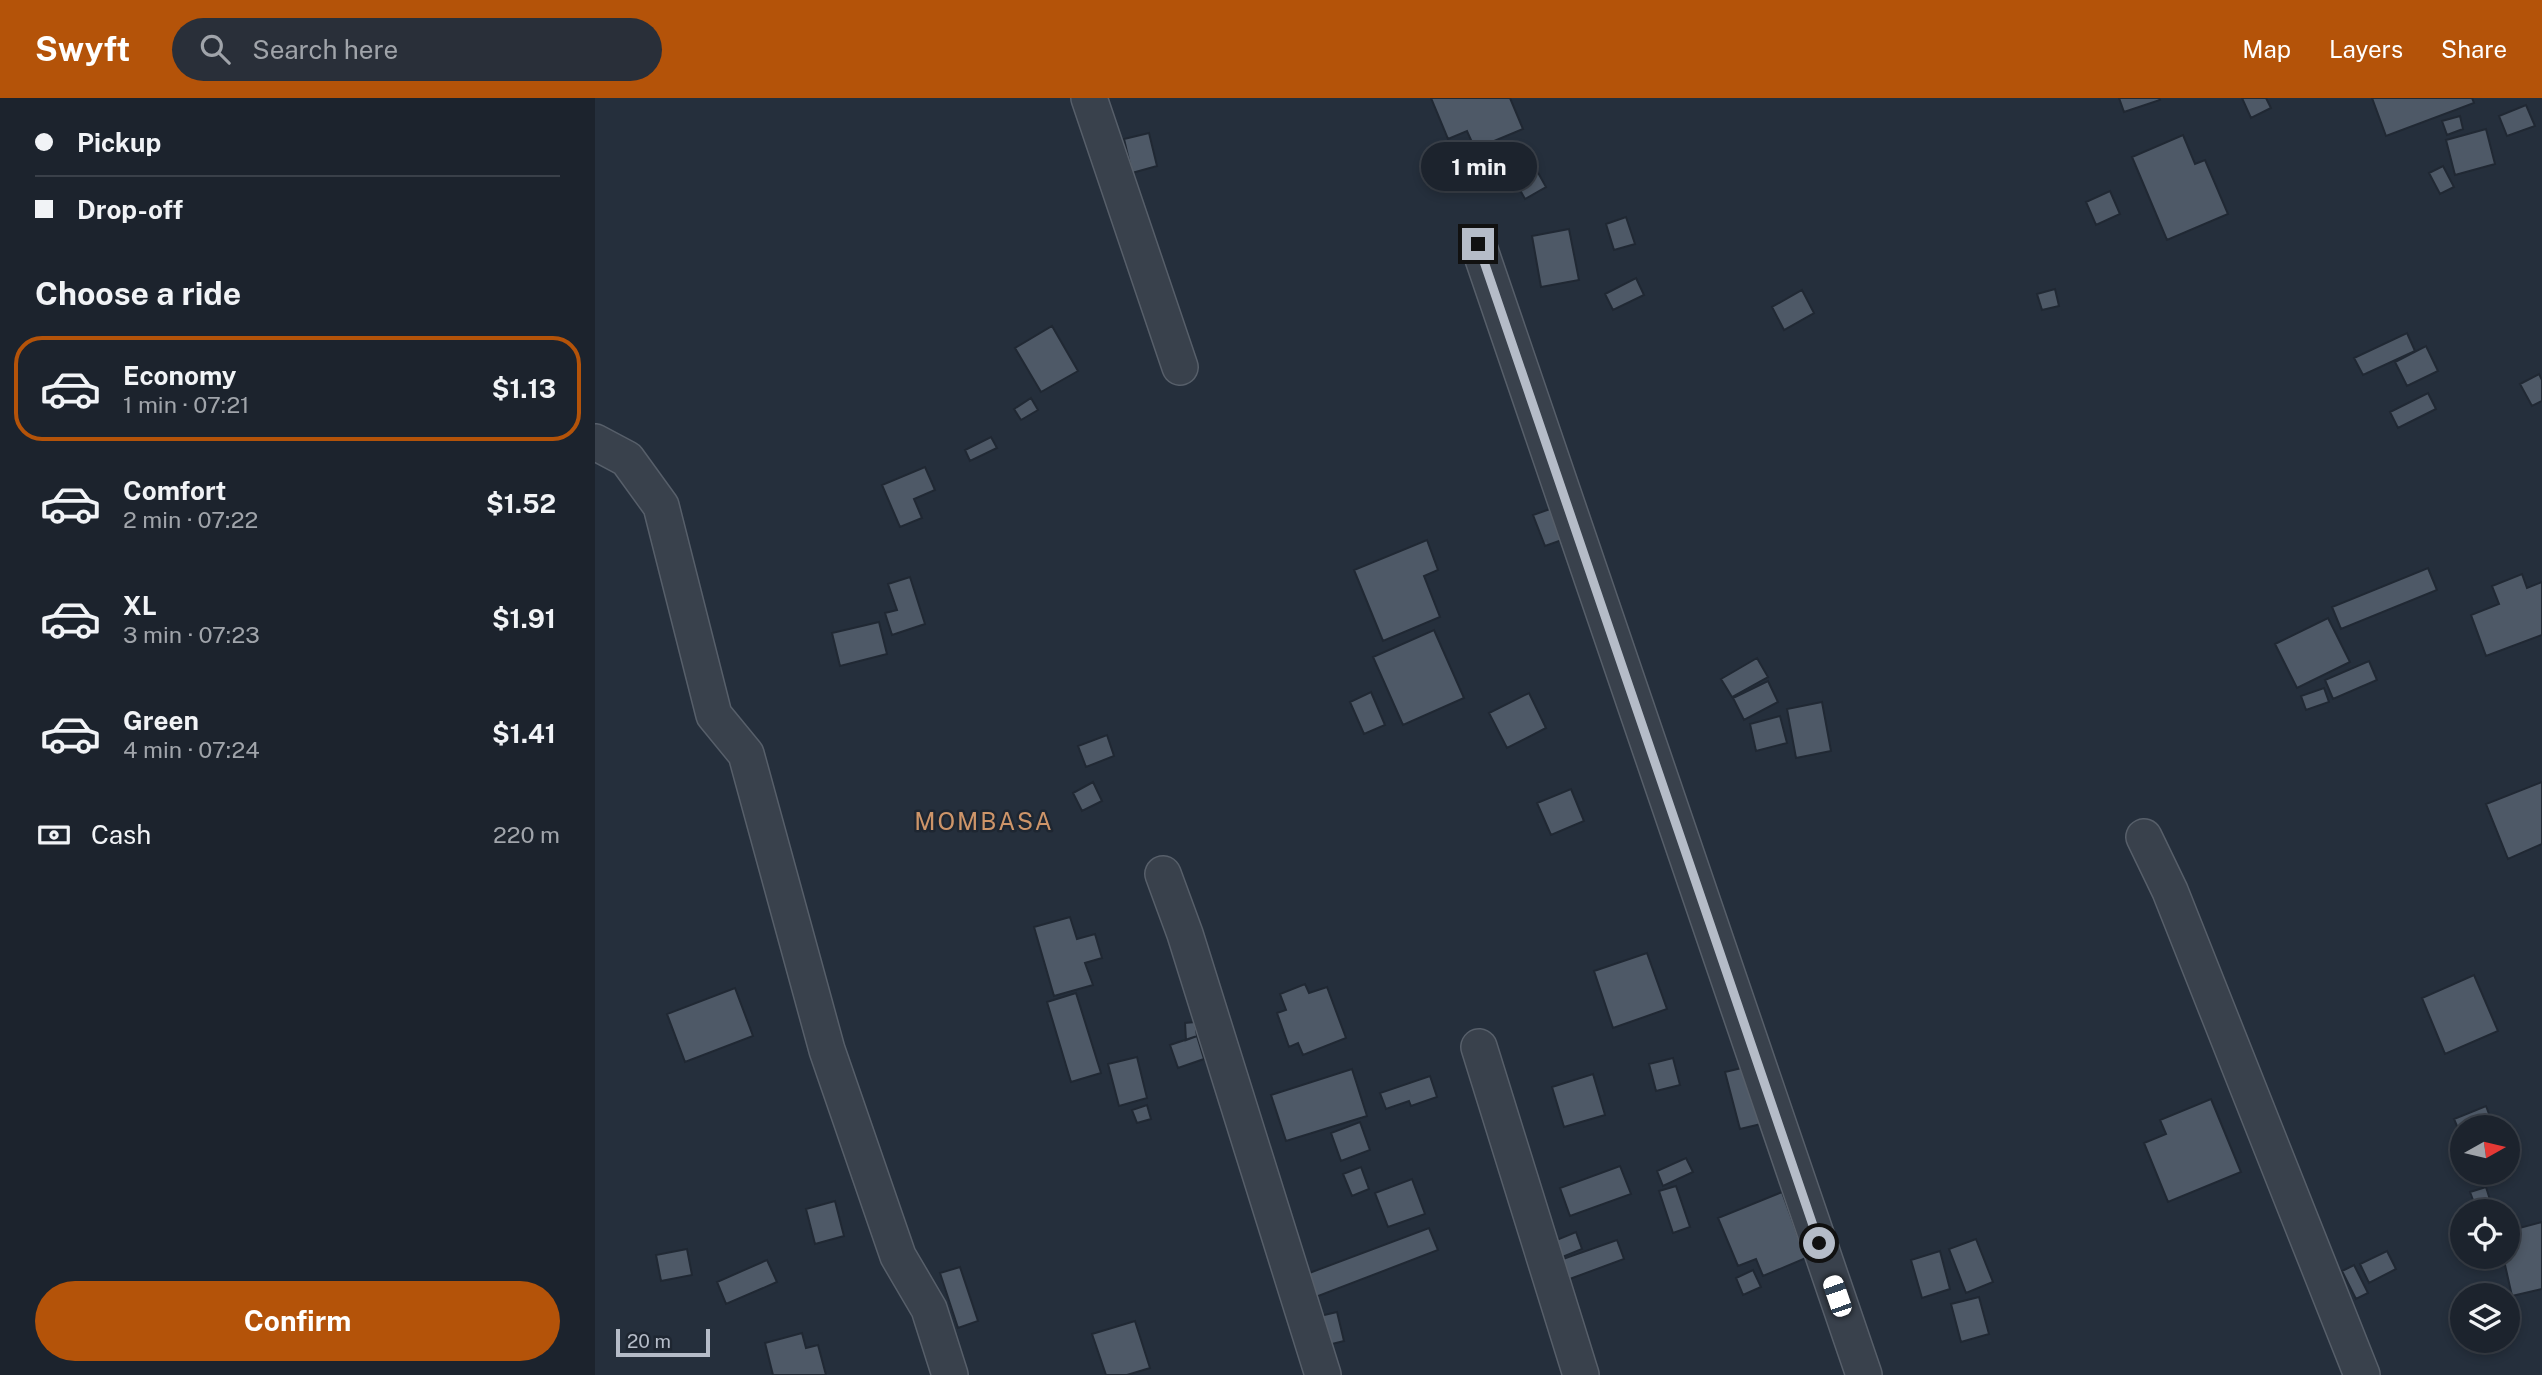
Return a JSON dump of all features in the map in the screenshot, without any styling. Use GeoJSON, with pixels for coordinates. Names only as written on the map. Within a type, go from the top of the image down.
{"type":"FeatureCollection","features":[{"type":"Feature","properties":{"kind":"street"},"geometry":{"type":"LineString","coordinates":[[1089,98],[1180,367]]}},
{"type":"Feature","properties":{"kind":"street"},"geometry":{"type":"LineString","coordinates":[[1478,244],[1864,1375]]}},
{"type":"Feature","properties":{"kind":"street"},"geometry":{"type":"LineString","coordinates":[[595,442],[627,459],[661,506],[665,533],[714,715],[746,754],[827,1051],[898,1256],[929,1308],[950,1375]]}},
{"type":"Feature","properties":{"kind":"street"},"geometry":{"type":"LineString","coordinates":[[2144,838],[2170,891],[2362,1375]]}},
{"type":"Feature","properties":{"kind":"street"},"geometry":{"type":"LineString","coordinates":[[1163,874],[1185,934],[1322,1375]]}},
{"type":"Feature","properties":{"kind":"street"},"geometry":{"type":"LineString","coordinates":[[1479,1047],[1581,1375]]}},
{"type":"Feature","properties":{"kind":"building"},"geometry":{"type":"Polygon","coordinates":[[[1431,98],[1510,98],[1523,129],[1475,149],[1467,131],[1448,139],[1431,98]]]}},
{"type":"Feature","properties":{"kind":"building"},"geometry":{"type":"Polygon","coordinates":[[[2119,98],[2159,98],[2160,100],[2124,112],[2119,98]]]}},
{"type":"Feature","properties":{"kind":"building"},"geometry":{"type":"Polygon","coordinates":[[[2242,98],[2266,98],[2271,108],[2251,118],[2242,98]]]}},
{"type":"Feature","properties":{"kind":"building"},"geometry":{"type":"Polygon","coordinates":[[[2372,98],[2472,98],[2474,103],[2386,136],[2372,98]]]}},
{"type":"Feature","properties":{"kind":"building"},"geometry":{"type":"Polygon","coordinates":[[[2526,105],[2535,126],[2507,136],[2499,116],[2526,105]]]}},
{"type":"Feature","properties":{"kind":"building"},"geometry":{"type":"Polygon","coordinates":[[[2460,116],[2463,129],[2447,135],[2442,121],[2460,116]]]}},
{"type":"Feature","properties":{"kind":"building"},"geometry":{"type":"Polygon","coordinates":[[[2486,129],[2495,164],[2455,175],[2446,140],[2486,129]]]}},
{"type":"Feature","properties":{"kind":"building"},"geometry":{"type":"Polygon","coordinates":[[[1149,133],[1157,166],[1132,173],[1124,139],[1149,133]]]}},
{"type":"Feature","properties":{"kind":"building"},"geometry":{"type":"Polygon","coordinates":[[[2183,135],[2195,164],[2205,160],[2228,214],[2167,240],[2132,157],[2183,135]]]}},
{"type":"Feature","properties":{"kind":"building"},"geometry":{"type":"Polygon","coordinates":[[[2443,166],[2454,187],[2440,194],[2429,173],[2443,166]]]}},
{"type":"Feature","properties":{"kind":"building"},"geometry":{"type":"Polygon","coordinates":[[[1536,169],[1546,187],[1525,199],[1515,181],[1536,169]]]}},
{"type":"Feature","properties":{"kind":"building"},"geometry":{"type":"Polygon","coordinates":[[[2110,191],[2120,214],[2096,225],[2086,202],[2110,191]]]}},
{"type":"Feature","properties":{"kind":"building"},"geometry":{"type":"Polygon","coordinates":[[[1626,217],[1635,244],[1614,250],[1606,224],[1626,217]]]}},
{"type":"Feature","properties":{"kind":"building"},"geometry":{"type":"Polygon","coordinates":[[[1569,229],[1579,280],[1541,287],[1532,236],[1569,229]]]}},
{"type":"Feature","properties":{"kind":"building"},"geometry":{"type":"Polygon","coordinates":[[[1636,278],[1644,295],[1613,310],[1605,294],[1636,278]]]}},
{"type":"Feature","properties":{"kind":"building"},"geometry":{"type":"Polygon","coordinates":[[[2055,289],[2059,306],[2042,310],[2037,294],[2055,289]]]}},
{"type":"Feature","properties":{"kind":"building"},"geometry":{"type":"Polygon","coordinates":[[[1802,290],[1814,313],[1784,330],[1772,307],[1802,290]]]}},
{"type":"Feature","properties":{"kind":"building"},"geometry":{"type":"Polygon","coordinates":[[[1052,326],[1078,371],[1041,392],[1015,348],[1052,326]]]}},
{"type":"Feature","properties":{"kind":"building"},"geometry":{"type":"Polygon","coordinates":[[[2407,333],[2415,351],[2363,375],[2354,358],[2407,333]]]}},
{"type":"Feature","properties":{"kind":"building"},"geometry":{"type":"Polygon","coordinates":[[[2426,346],[2438,371],[2407,386],[2395,362],[2426,346]]]}},
{"type":"Feature","properties":{"kind":"building"},"geometry":{"type":"Polygon","coordinates":[[[2539,374],[2542,380],[2542,401],[2532,406],[2520,384],[2539,374]]]}},
{"type":"Feature","properties":{"kind":"building"},"geometry":{"type":"Polygon","coordinates":[[[2428,393],[2436,409],[2398,428],[2390,412],[2428,393]]]}},
{"type":"Feature","properties":{"kind":"building"},"geometry":{"type":"Polygon","coordinates":[[[1031,398],[1038,410],[1021,420],[1014,409],[1031,398]]]}},
{"type":"Feature","properties":{"kind":"building"},"geometry":{"type":"Polygon","coordinates":[[[991,437],[997,448],[970,461],[965,450],[991,437]]]}},
{"type":"Feature","properties":{"kind":"building"},"geometry":{"type":"Polygon","coordinates":[[[925,467],[935,490],[914,499],[922,518],[900,527],[882,485],[925,467]]]}},
{"type":"Feature","properties":{"kind":"building"},"geometry":{"type":"Polygon","coordinates":[[[1550,509],[1562,540],[1545,546],[1533,515],[1550,509]]]}},
{"type":"Feature","properties":{"kind":"building"},"geometry":{"type":"Polygon","coordinates":[[[1427,540],[1438,570],[1424,576],[1440,617],[1383,641],[1354,570],[1427,540]]]}},
{"type":"Feature","properties":{"kind":"building"},"geometry":{"type":"Polygon","coordinates":[[[2428,568],[2437,590],[2341,629],[2332,607],[2428,568]]]}},
{"type":"Feature","properties":{"kind":"building"},"geometry":{"type":"Polygon","coordinates":[[[2522,574],[2527,588],[2542,582],[2542,635],[2486,656],[2471,615],[2499,604],[2492,586],[2522,574]]]}},
{"type":"Feature","properties":{"kind":"building"},"geometry":{"type":"Polygon","coordinates":[[[910,577],[925,624],[892,635],[885,613],[897,610],[888,584],[910,577]]]}},
{"type":"Feature","properties":{"kind":"building"},"geometry":{"type":"Polygon","coordinates":[[[2328,618],[2350,662],[2297,688],[2275,644],[2328,618]]]}},
{"type":"Feature","properties":{"kind":"building"},"geometry":{"type":"Polygon","coordinates":[[[879,622],[887,654],[840,666],[832,633],[879,622]]]}},
{"type":"Feature","properties":{"kind":"building"},"geometry":{"type":"Polygon","coordinates":[[[1434,630],[1464,698],[1403,725],[1373,657],[1434,630]]]}},
{"type":"Feature","properties":{"kind":"building"},"geometry":{"type":"Polygon","coordinates":[[[1757,658],[1768,677],[1732,697],[1721,679],[1757,658]]]}},
{"type":"Feature","properties":{"kind":"building"},"geometry":{"type":"Polygon","coordinates":[[[2369,661],[2377,680],[2333,699],[2325,680],[2369,661]]]}},
{"type":"Feature","properties":{"kind":"building"},"geometry":{"type":"Polygon","coordinates":[[[1768,681],[1778,702],[1744,720],[1733,698],[1768,681]]]}},
{"type":"Feature","properties":{"kind":"building"},"geometry":{"type":"Polygon","coordinates":[[[2324,688],[2329,702],[2306,710],[2301,696],[2324,688]]]}},
{"type":"Feature","properties":{"kind":"building"},"geometry":{"type":"Polygon","coordinates":[[[1371,692],[1385,725],[1364,734],[1350,702],[1371,692]]]}},
{"type":"Feature","properties":{"kind":"building"},"geometry":{"type":"Polygon","coordinates":[[[1529,693],[1546,728],[1507,748],[1489,713],[1529,693]]]}},
{"type":"Feature","properties":{"kind":"building"},"geometry":{"type":"Polygon","coordinates":[[[1822,702],[1831,751],[1796,758],[1787,709],[1822,702]]]}},
{"type":"Feature","properties":{"kind":"building"},"geometry":{"type":"Polygon","coordinates":[[[1780,716],[1787,743],[1756,751],[1750,724],[1780,716]]]}},
{"type":"Feature","properties":{"kind":"building"},"geometry":{"type":"Polygon","coordinates":[[[1107,735],[1114,756],[1086,767],[1078,746],[1107,735]]]}},
{"type":"Feature","properties":{"kind":"building"},"geometry":{"type":"Polygon","coordinates":[[[1093,782],[1102,801],[1082,811],[1073,793],[1093,782]]]}},
{"type":"Feature","properties":{"kind":"building"},"geometry":{"type":"Polygon","coordinates":[[[2542,782],[2542,844],[2508,859],[2486,804],[2542,782]]]}},
{"type":"Feature","properties":{"kind":"building"},"geometry":{"type":"Polygon","coordinates":[[[1571,789],[1584,821],[1551,835],[1537,803],[1571,789]]]}},
{"type":"Feature","properties":{"kind":"building"},"geometry":{"type":"Polygon","coordinates":[[[1070,917],[1077,939],[1095,934],[1102,958],[1085,963],[1093,985],[1054,996],[1034,927],[1070,917]]]}},
{"type":"Feature","properties":{"kind":"building"},"geometry":{"type":"Polygon","coordinates":[[[1647,953],[1667,1009],[1613,1028],[1594,971],[1647,953]]]}},
{"type":"Feature","properties":{"kind":"building"},"geometry":{"type":"Polygon","coordinates":[[[2474,975],[2498,1031],[2445,1054],[2422,998],[2474,975]]]}},
{"type":"Feature","properties":{"kind":"building"},"geometry":{"type":"Polygon","coordinates":[[[1305,984],[1309,993],[1327,987],[1346,1038],[1303,1055],[1298,1043],[1289,1047],[1277,1013],[1286,1010],[1280,994],[1305,984]]]}},
{"type":"Feature","properties":{"kind":"building"},"geometry":{"type":"Polygon","coordinates":[[[735,988],[753,1036],[685,1062],[667,1014],[735,988]]]}},
{"type":"Feature","properties":{"kind":"building"},"geometry":{"type":"Polygon","coordinates":[[[1076,993],[1101,1073],[1071,1082],[1047,1002],[1076,993]]]}},
{"type":"Feature","properties":{"kind":"building"},"geometry":{"type":"Polygon","coordinates":[[[1195,1022],[1197,1036],[1186,1040],[1185,1023],[1195,1022]]]}},
{"type":"Feature","properties":{"kind":"building"},"geometry":{"type":"Polygon","coordinates":[[[1197,1036],[1204,1059],[1178,1068],[1170,1045],[1197,1036]]]}},
{"type":"Feature","properties":{"kind":"building"},"geometry":{"type":"Polygon","coordinates":[[[1137,1057],[1147,1098],[1119,1106],[1108,1064],[1137,1057]]]}},
{"type":"Feature","properties":{"kind":"building"},"geometry":{"type":"Polygon","coordinates":[[[1673,1058],[1680,1085],[1656,1091],[1649,1064],[1673,1058]]]}},
{"type":"Feature","properties":{"kind":"building"},"geometry":{"type":"Polygon","coordinates":[[[1746,1067],[1761,1124],[1740,1129],[1725,1072],[1746,1067]]]}},
{"type":"Feature","properties":{"kind":"building"},"geometry":{"type":"Polygon","coordinates":[[[1352,1069],[1367,1116],[1286,1141],[1271,1095],[1352,1069]]]}},
{"type":"Feature","properties":{"kind":"building"},"geometry":{"type":"Polygon","coordinates":[[[1593,1074],[1605,1115],[1564,1127],[1552,1087],[1593,1074]]]}},
{"type":"Feature","properties":{"kind":"building"},"geometry":{"type":"Polygon","coordinates":[[[1430,1076],[1437,1097],[1411,1106],[1409,1101],[1386,1109],[1380,1093],[1430,1076]]]}},
{"type":"Feature","properties":{"kind":"building"},"geometry":{"type":"Polygon","coordinates":[[[2211,1099],[2241,1172],[2168,1202],[2144,1143],[2166,1134],[2160,1120],[2211,1099]]]}},
{"type":"Feature","properties":{"kind":"building"},"geometry":{"type":"Polygon","coordinates":[[[1147,1105],[1151,1119],[1137,1123],[1132,1110],[1147,1105]]]}},
{"type":"Feature","properties":{"kind":"building"},"geometry":{"type":"Polygon","coordinates":[[[2486,1106],[2489,1115],[2464,1115],[2486,1106]]]}},
{"type":"Feature","properties":{"kind":"building"},"geometry":{"type":"Polygon","coordinates":[[[1360,1122],[1370,1150],[1341,1161],[1331,1133],[1360,1122]]]}},
{"type":"Feature","properties":{"kind":"building"},"geometry":{"type":"Polygon","coordinates":[[[1686,1158],[1693,1172],[1663,1186],[1657,1171],[1686,1158]]]}},
{"type":"Feature","properties":{"kind":"building"},"geometry":{"type":"Polygon","coordinates":[[[1620,1166],[1631,1194],[1570,1216],[1560,1188],[1620,1166]]]}},
{"type":"Feature","properties":{"kind":"building"},"geometry":{"type":"Polygon","coordinates":[[[1361,1167],[1369,1189],[1352,1196],[1343,1174],[1361,1167]]]}},
{"type":"Feature","properties":{"kind":"building"},"geometry":{"type":"Polygon","coordinates":[[[1412,1179],[1425,1214],[1388,1227],[1375,1193],[1412,1179]]]}},
{"type":"Feature","properties":{"kind":"building"},"geometry":{"type":"Polygon","coordinates":[[[1676,1186],[1690,1227],[1673,1233],[1659,1191],[1676,1186]]]}},
{"type":"Feature","properties":{"kind":"building"},"geometry":{"type":"Polygon","coordinates":[[[2486,1187],[2490,1199],[2473,1199],[2470,1192],[2486,1187]]]}},
{"type":"Feature","properties":{"kind":"building"},"geometry":{"type":"Polygon","coordinates":[[[1782,1192],[1806,1258],[1763,1276],[1756,1259],[1738,1266],[1718,1218],[1782,1192]]]}},
{"type":"Feature","properties":{"kind":"building"},"geometry":{"type":"Polygon","coordinates":[[[835,1201],[844,1236],[815,1244],[806,1209],[835,1201]]]}},
{"type":"Feature","properties":{"kind":"building"},"geometry":{"type":"Polygon","coordinates":[[[2542,1222],[2542,1289],[2520,1294],[2520,1283],[2509,1283],[2506,1269],[2520,1269],[2520,1228],[2542,1222]]]}},
{"type":"Feature","properties":{"kind":"building"},"geometry":{"type":"Polygon","coordinates":[[[1429,1228],[1438,1250],[1313,1298],[1304,1275],[1429,1228]]]}},
{"type":"Feature","properties":{"kind":"building"},"geometry":{"type":"Polygon","coordinates":[[[1576,1232],[1582,1249],[1560,1258],[1554,1241],[1576,1232]]]}},
{"type":"Feature","properties":{"kind":"building"},"geometry":{"type":"Polygon","coordinates":[[[1976,1239],[1993,1282],[1966,1293],[1949,1249],[1976,1239]]]}},
{"type":"Feature","properties":{"kind":"building"},"geometry":{"type":"Polygon","coordinates":[[[1617,1240],[1624,1259],[1567,1280],[1560,1260],[1617,1240]]]}},
{"type":"Feature","properties":{"kind":"building"},"geometry":{"type":"Polygon","coordinates":[[[687,1249],[692,1275],[661,1281],[656,1255],[687,1249]]]}},
{"type":"Feature","properties":{"kind":"building"},"geometry":{"type":"Polygon","coordinates":[[[1940,1251],[1950,1289],[1922,1298],[1911,1260],[1940,1251]]]}},
{"type":"Feature","properties":{"kind":"building"},"geometry":{"type":"Polygon","coordinates":[[[2387,1251],[2396,1269],[2369,1283],[2360,1264],[2387,1251]]]}},
{"type":"Feature","properties":{"kind":"building"},"geometry":{"type":"Polygon","coordinates":[[[767,1260],[777,1282],[726,1304],[717,1282],[767,1260]]]}},
{"type":"Feature","properties":{"kind":"building"},"geometry":{"type":"Polygon","coordinates":[[[2354,1265],[2368,1293],[2356,1299],[2342,1271],[2354,1265]]]}},
{"type":"Feature","properties":{"kind":"building"},"geometry":{"type":"Polygon","coordinates":[[[960,1267],[978,1321],[958,1328],[940,1273],[960,1267]]]}},
{"type":"Feature","properties":{"kind":"building"},"geometry":{"type":"Polygon","coordinates":[[[1753,1270],[1761,1287],[1743,1295],[1736,1278],[1753,1270]]]}},
{"type":"Feature","properties":{"kind":"building"},"geometry":{"type":"Polygon","coordinates":[[[1979,1297],[1989,1334],[1961,1342],[1951,1304],[1979,1297]]]}},
{"type":"Feature","properties":{"kind":"building"},"geometry":{"type":"Polygon","coordinates":[[[1337,1312],[1344,1341],[1328,1345],[1320,1316],[1337,1312]]]}},
{"type":"Feature","properties":{"kind":"building"},"geometry":{"type":"Polygon","coordinates":[[[1135,1321],[1150,1368],[1127,1375],[1106,1375],[1092,1334],[1135,1321]]]}},
{"type":"Feature","properties":{"kind":"building"},"geometry":{"type":"Polygon","coordinates":[[[802,1333],[806,1348],[818,1345],[826,1375],[773,1375],[765,1343],[802,1333]]]}},
{"type":"Feature","properties":{"kind":"district","name":"MOMBASA"},"geometry":{"type":"Point","coordinates":[984,821]}},
{"type":"Feature","properties":{"kind":"route"},"geometry":{"type":"LineString","coordinates":[[1478,244],[1498,296],[1819,1243]]}}]}
